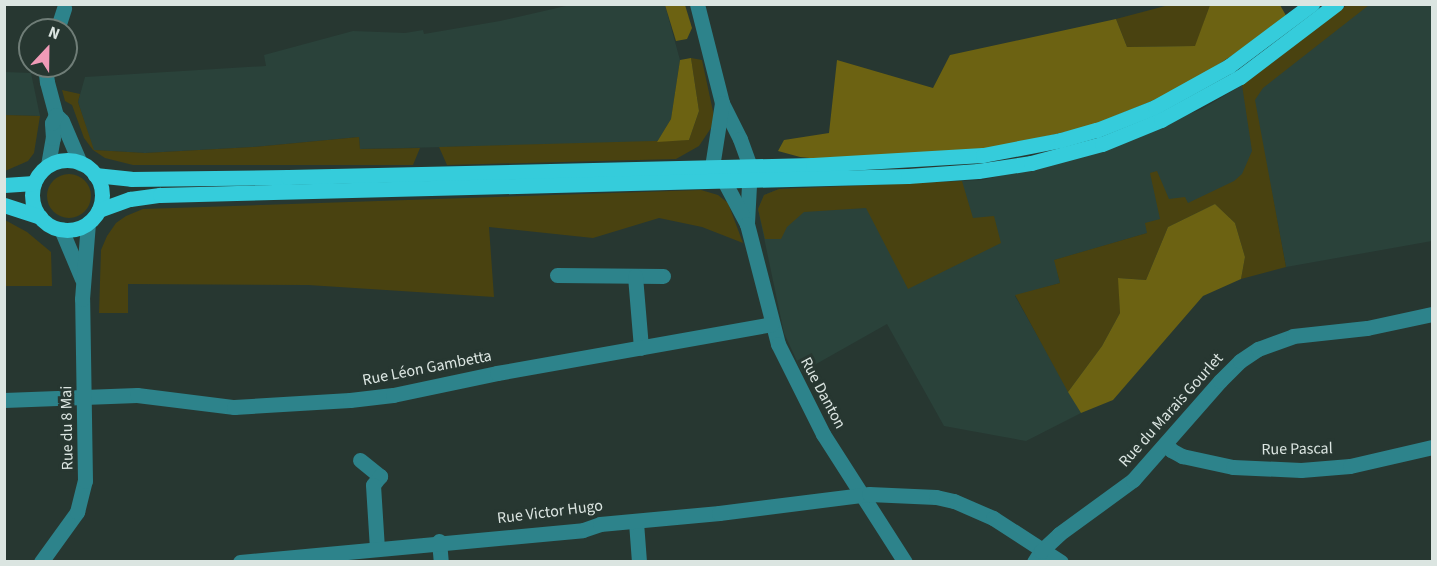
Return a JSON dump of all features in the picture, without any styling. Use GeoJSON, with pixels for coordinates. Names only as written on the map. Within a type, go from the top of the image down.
{"type":"FeatureCollection","features":[{"type":"Feature","properties":{"kind":"main road"},"geometry":{"type":"LineString","coordinates":[[99,210],[102,192],[95,175],[80,163],[64,160],[48,165],[34,183],[32,201],[40,217],[49,225],[61,230],[75,229],[88,223],[99,210],[130,199],[160,195],[724,181],[750,173],[983,155],[1061,140],[1098,130],[1165,102],[1229,66],[1312,4]]}},
{"type":"Feature","properties":{"kind":"main road"},"geometry":{"type":"LineString","coordinates":[[95,175],[155,179],[712,167],[750,173],[908,176],[978,171],[1066,155],[1161,120],[1225,86],[1272,55],[1336,4]]}},
{"type":"Feature","properties":{"kind":"main road"},"geometry":{"type":"LineString","coordinates":[[4,185],[34,183]]}},
{"type":"Feature","properties":{"kind":"main road"},"geometry":{"type":"LineString","coordinates":[[4,205],[40,217]]}},
{"type":"Feature","properties":{"kind":"street"},"geometry":{"type":"LineString","coordinates":[[697,4],[722,103],[740,139],[750,173]]}},
{"type":"Feature","properties":{"kind":"street"},"geometry":{"type":"LineString","coordinates":[[46,78],[56,114],[62,122],[80,163]]}},
{"type":"Feature","properties":{"kind":"street"},"geometry":{"type":"LineString","coordinates":[[712,167],[722,103]]}},
{"type":"Feature","properties":{"kind":"street"},"geometry":{"type":"LineString","coordinates":[[48,165],[53,138],[52,123],[56,114]]}},
{"type":"Feature","properties":{"kind":"street","name":"Rue Danton"},"geometry":{"type":"LineString","coordinates":[[712,167],[724,181],[747,224],[778,344],[807,406],[904,561]]}},
{"type":"Feature","properties":{"kind":"street","name":"Rue Danton"},"geometry":{"type":"LineString","coordinates":[[747,224],[750,173]]}},
{"type":"Feature","properties":{"kind":"street","name":"Rue du 8 Mai"},"geometry":{"type":"LineString","coordinates":[[45,560],[77,512],[85,481],[82,282],[88,223]]}},
{"type":"Feature","properties":{"kind":"street","name":"Rue du 8 Mai"},"geometry":{"type":"LineString","coordinates":[[61,230],[79,268],[82,282]]}},
{"type":"Feature","properties":{"kind":"street"},"geometry":{"type":"LineString","coordinates":[[557,275],[663,276]]}},
{"type":"Feature","properties":{"kind":"street"},"geometry":{"type":"LineString","coordinates":[[635,276],[641,348]]}},
{"type":"Feature","properties":{"kind":"street","name":"Rue du Marais Gourlet"},"geometry":{"type":"LineString","coordinates":[[1037,558],[1059,534],[1114,495],[1143,470],[1240,361],[1277,340],[1293,336],[1367,328],[1432,314]]}},
{"type":"Feature","properties":{"kind":"street","name":"Rue Léon Gambetta"},"geometry":{"type":"LineString","coordinates":[[4,400],[137,395],[234,407],[350,400],[393,395],[497,373],[772,324]]}},
{"type":"Feature","properties":{"kind":"street","name":"Rue Pascal"},"geometry":{"type":"LineString","coordinates":[[1166,443],[1182,456],[1233,467],[1301,470],[1350,466],[1432,447]]}},
{"type":"Feature","properties":{"kind":"street"},"geometry":{"type":"LineString","coordinates":[[360,460],[380,476],[373,485],[377,548]]}},
{"type":"Feature","properties":{"kind":"street","name":"Rue Victor Hugo"},"geometry":{"type":"LineString","coordinates":[[240,561],[274,560],[439,541],[583,530],[600,524],[636,522],[864,495],[936,497],[954,501],[993,518],[1037,558],[1061,561]]}},
{"type":"Feature","properties":{"kind":"street"},"geometry":{"type":"LineString","coordinates":[[636,522],[639,561]]}},
{"type":"Feature","properties":{"kind":"street"},"geometry":{"type":"LineString","coordinates":[[439,541],[441,561]]}},
{"type":"Feature","properties":{"kind":"shaded area"},"geometry":{"type":"Polygon","coordinates":[[[570,5],[665,5],[680,60],[671,119],[657,142],[360,149],[359,137],[253,147],[145,153],[93,150],[78,102],[85,77],[266,66],[264,55],[353,31],[405,33],[423,30],[424,34],[500,21],[570,5]]]}},
{"type":"Feature","properties":{"kind":"shaded area"},"geometry":{"type":"Polygon","coordinates":[[[665,5],[685,5],[692,28],[687,39],[676,41],[665,5]]]}},
{"type":"Feature","properties":{"kind":"shaded area"},"geometry":{"type":"Polygon","coordinates":[[[1169,5],[1210,5],[1196,46],[1127,47],[1116,19],[1169,5]]]}},
{"type":"Feature","properties":{"kind":"shaded area"},"geometry":{"type":"Polygon","coordinates":[[[1210,5],[1280,5],[1288,19],[1179,90],[1088,127],[984,150],[829,160],[800,157],[778,151],[784,140],[829,133],[837,60],[933,88],[950,55],[1116,19],[1127,47],[1195,46],[1210,5]]]}},
{"type":"Feature","properties":{"kind":"shaded area"},"geometry":{"type":"Polygon","coordinates":[[[1347,5],[1431,5],[1432,241],[1286,267],[1269,178],[1168,227],[1055,260],[1060,283],[1015,296],[1081,413],[1026,441],[944,426],[887,324],[802,372],[784,333],[758,209],[764,195],[779,189],[982,180],[1062,161],[1202,109],[1249,81],[1347,5]]]}},
{"type":"Feature","properties":{"kind":"shaded area"},"geometry":{"type":"Polygon","coordinates":[[[1347,5],[1369,5],[1263,88],[1255,100],[1286,267],[1241,279],[1245,257],[1235,223],[1215,204],[1168,227],[1146,280],[1119,278],[1120,313],[1102,346],[1068,392],[1015,295],[1060,283],[1054,260],[1147,233],[1145,223],[1160,219],[1150,173],[1157,171],[1169,199],[1185,197],[1188,203],[1234,181],[1242,174],[1252,151],[1242,85],[1347,5]]]}},
{"type":"Feature","properties":{"kind":"shaded area"},"geometry":{"type":"Polygon","coordinates":[[[691,58],[702,60],[714,116],[711,128],[699,146],[676,159],[447,165],[439,147],[689,140],[699,111],[691,58]]]}},
{"type":"Feature","properties":{"kind":"shaded area"},"geometry":{"type":"Polygon","coordinates":[[[691,58],[699,111],[689,140],[657,142],[671,119],[680,60],[691,58]]]}},
{"type":"Feature","properties":{"kind":"shaded area"},"geometry":{"type":"Polygon","coordinates":[[[5,72],[18,72],[18,78],[32,78],[40,116],[5,115],[5,72]]]}},
{"type":"Feature","properties":{"kind":"shaded area"},"geometry":{"type":"Polygon","coordinates":[[[62,90],[80,94],[78,102],[94,150],[145,153],[253,147],[359,137],[360,149],[420,148],[413,165],[133,165],[105,158],[93,150],[84,138],[72,105],[65,101],[62,90]]]}},
{"type":"Feature","properties":{"kind":"shaded area"},"geometry":{"type":"Polygon","coordinates":[[[5,115],[40,116],[34,153],[28,161],[5,171],[5,115]]]}},
{"type":"Feature","properties":{"kind":"shaded area"},"geometry":{"type":"Polygon","coordinates":[[[69,174],[85,180],[91,196],[85,212],[69,218],[53,212],[47,196],[53,180],[69,174]]]}},
{"type":"Feature","properties":{"kind":"shaded area"},"geometry":{"type":"Polygon","coordinates":[[[962,181],[973,218],[994,216],[1001,243],[908,289],[866,208],[804,212],[787,227],[781,239],[765,239],[758,209],[764,195],[779,189],[962,181]]]}},
{"type":"Feature","properties":{"kind":"shaded area"},"geometry":{"type":"Polygon","coordinates":[[[701,190],[718,195],[728,203],[743,243],[702,227],[659,218],[593,238],[489,227],[494,297],[308,285],[128,284],[128,313],[99,313],[101,250],[116,223],[143,209],[701,190]]]}},
{"type":"Feature","properties":{"kind":"shaded area"},"geometry":{"type":"Polygon","coordinates":[[[1215,204],[1235,223],[1245,257],[1241,279],[1203,296],[1113,400],[1081,413],[1068,392],[1102,346],[1120,313],[1118,278],[1146,280],[1168,227],[1215,204]]]}},
{"type":"Feature","properties":{"kind":"shaded area"},"geometry":{"type":"Polygon","coordinates":[[[5,220],[27,232],[51,252],[52,286],[5,286],[5,220]]]}}]}
